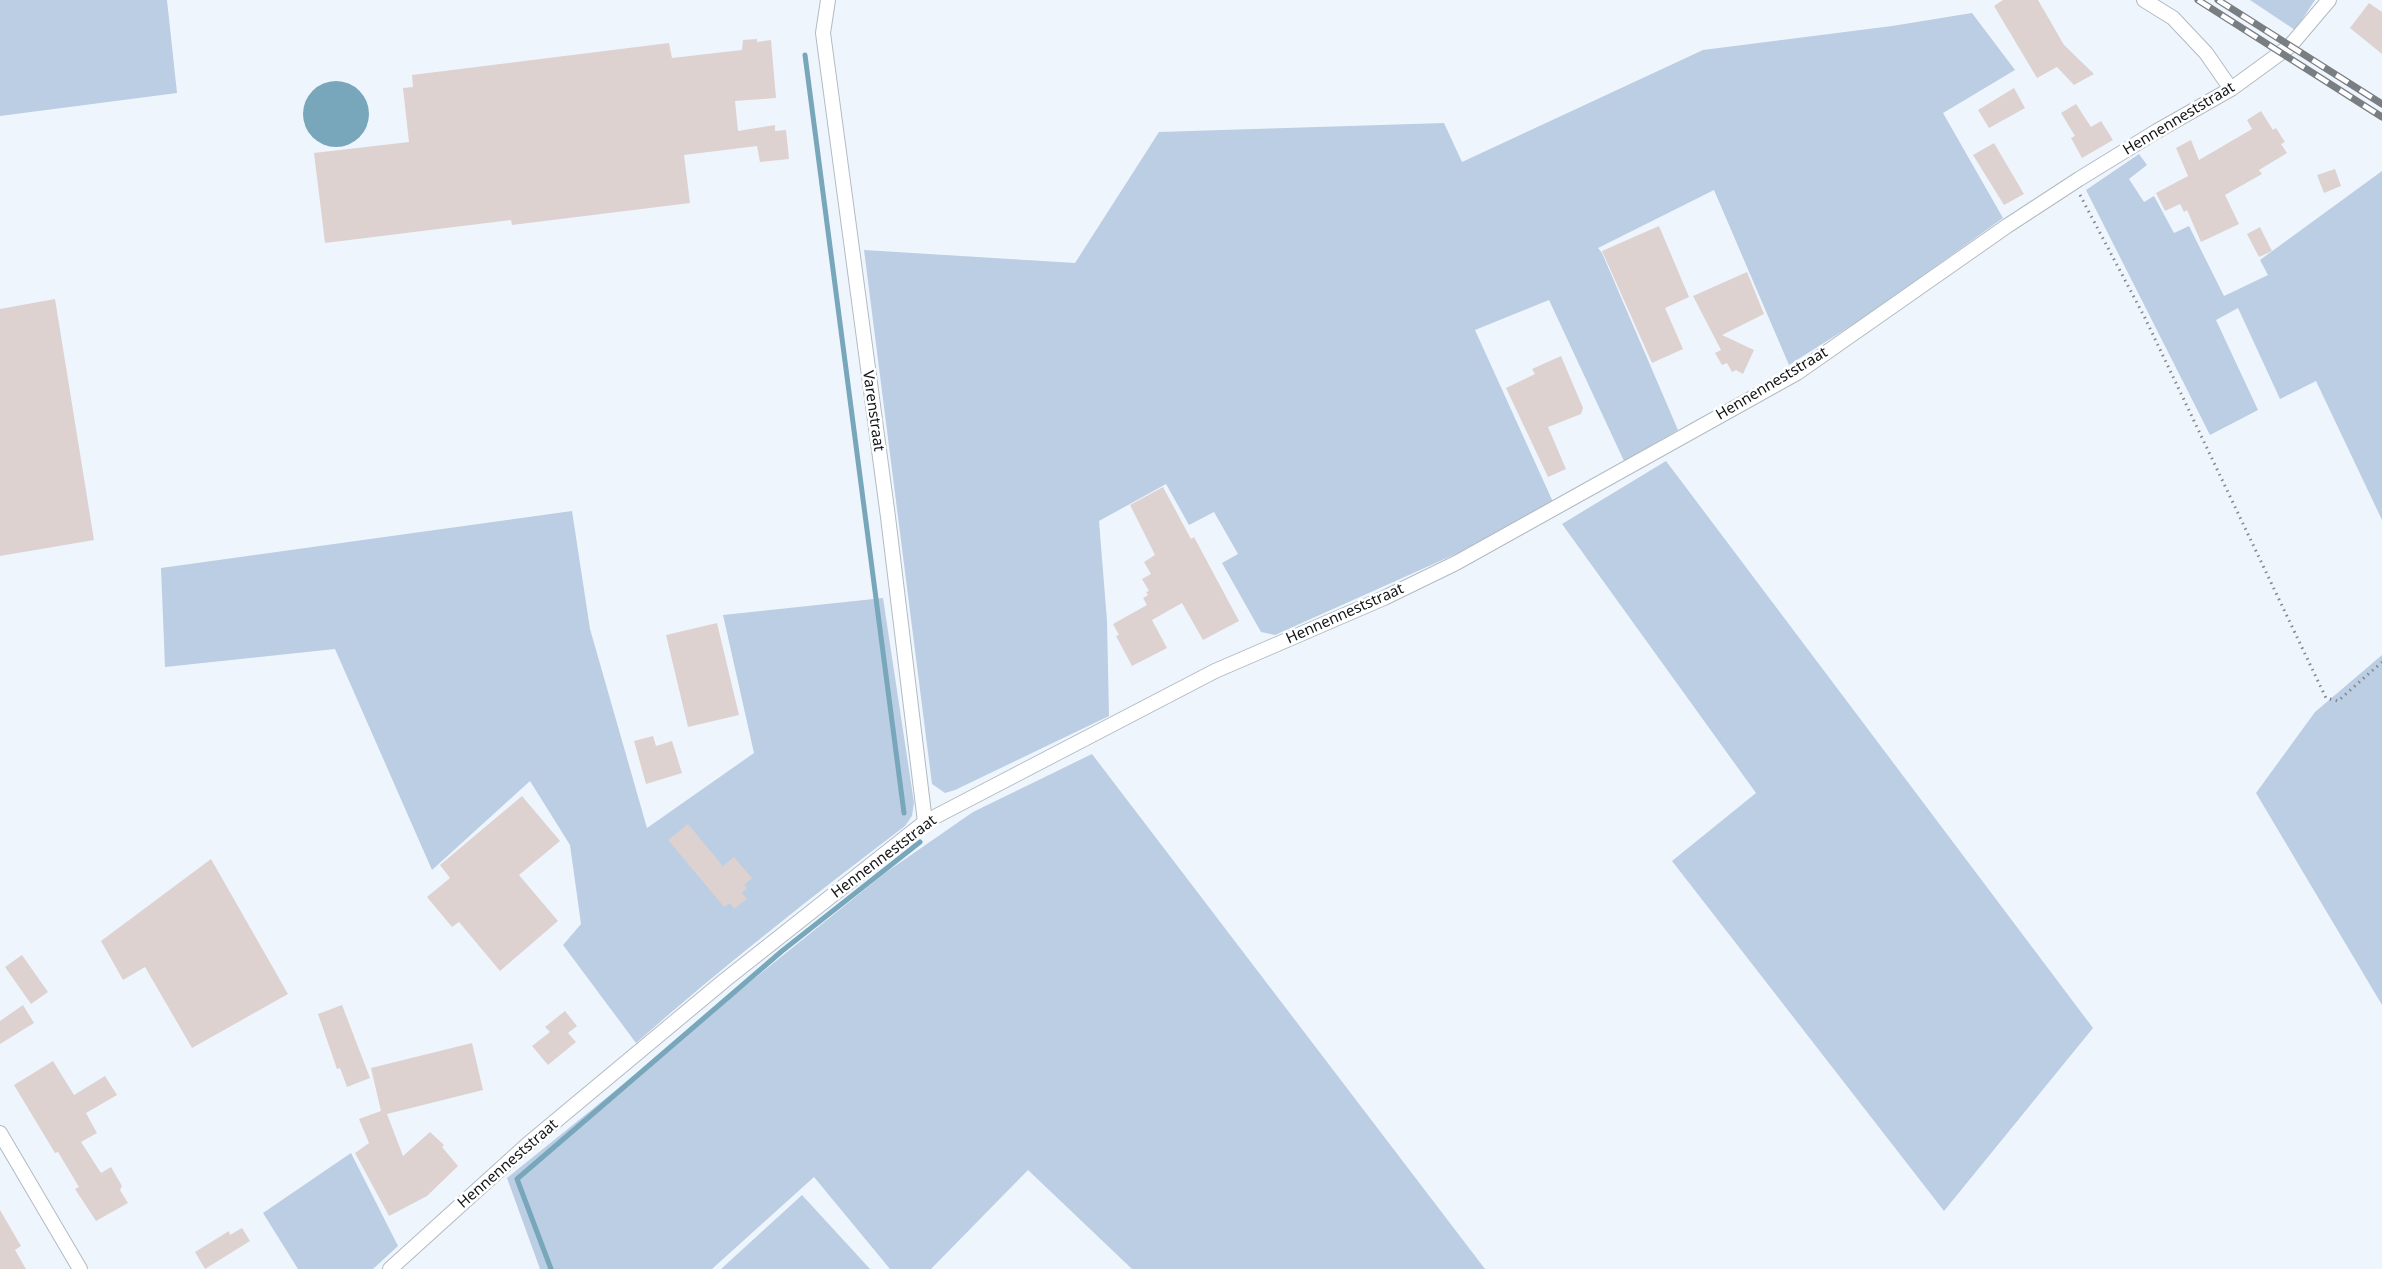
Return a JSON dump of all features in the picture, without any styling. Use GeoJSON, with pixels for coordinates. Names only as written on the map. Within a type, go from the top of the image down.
{"type":"FeatureCollection","features":[{"type":"Feature","properties":{"kind":"street","name":"Varenstraat"},"geometry":{"type":"LineString","coordinates":[[828,0],[823,33],[888,517],[926,822]]}},
{"type":"Feature","properties":{"kind":"street"},"geometry":{"type":"LineString","coordinates":[[2144,0],[2173,18],[2206,53],[2231,89]]}},
{"type":"Feature","properties":{"kind":"street","name":"Hennenneststraat"},"geometry":{"type":"LineString","coordinates":[[390,1269],[528,1144],[724,980],[926,822],[1215,671],[1384,598],[1456,564],[1797,373],[2074,183],[2157,131],[2231,89],[2290,46],[2329,0]]}},
{"type":"Feature","properties":{"kind":"street"},"geometry":{"type":"LineString","coordinates":[[0,1133],[80,1269]]}},
{"type":"Feature","properties":{"kind":"path"},"geometry":{"type":"LineString","coordinates":[[2074,183],[2145,318],[2326,698],[2338,701],[2382,662]]}},
{"type":"Feature","properties":{"kind":"shaded area"},"geometry":{"type":"Polygon","coordinates":[[[0,0],[167,0],[177,93],[0,116],[0,0]]]}},
{"type":"Feature","properties":{"kind":"shaded area"},"geometry":{"type":"Polygon","coordinates":[[[2250,0],[2315,0],[2295,30],[2250,0]]]}},
{"type":"Feature","properties":{"kind":"shaded area"},"geometry":{"type":"Polygon","coordinates":[[[1972,13],[2015,70],[1943,113],[2003,218],[1868,315],[1789,365],[1714,190],[1598,248],[1678,430],[1624,461],[1549,300],[1475,330],[1553,502],[1458,553],[1275,635],[1261,632],[1222,563],[1238,554],[1214,512],[1189,525],[1166,484],[1099,521],[1107,621],[1109,716],[955,790],[945,793],[932,784],[864,250],[1075,263],[1159,132],[1444,123],[1462,162],[1703,50],[1892,26],[1972,13]]]}},
{"type":"Feature","properties":{"kind":"shaded area"},"geometry":{"type":"Polygon","coordinates":[[[336,81],[349,83],[364,96],[369,114],[367,127],[354,142],[336,147],[323,145],[308,132],[303,114],[305,101],[318,86],[336,81]]]}},
{"type":"Feature","properties":{"kind":"shaded area"},"geometry":{"type":"Polygon","coordinates":[[[2139,154],[2147,165],[2129,179],[2144,202],[2154,196],[2174,233],[2189,226],[2224,296],[2268,275],[2260,260],[2382,171],[2382,520],[2316,381],[2280,399],[2238,308],[2216,320],[2258,410],[2210,435],[2086,190],[2139,154]]]}},
{"type":"Feature","properties":{"kind":"shaded area"},"geometry":{"type":"Polygon","coordinates":[[[1666,461],[2093,1028],[1944,1211],[1672,861],[1756,793],[1562,524],[1666,461]]]}},
{"type":"Feature","properties":{"kind":"shaded area"},"geometry":{"type":"Polygon","coordinates":[[[572,511],[590,629],[647,828],[754,753],[723,615],[883,598],[914,803],[912,816],[905,826],[702,986],[636,1043],[563,945],[581,924],[570,845],[530,781],[432,870],[335,649],[165,667],[161,568],[572,511]]]}},
{"type":"Feature","properties":{"kind":"shaded area"},"geometry":{"type":"Polygon","coordinates":[[[2382,655],[2382,1005],[2256,793],[2315,712],[2382,655]]]}},
{"type":"Feature","properties":{"kind":"shaded area"},"geometry":{"type":"Polygon","coordinates":[[[1092,754],[1485,1269],[1132,1269],[1028,1170],[931,1269],[890,1269],[814,1177],[712,1269],[540,1269],[507,1178],[885,873],[973,812],[1092,754]]]}},
{"type":"Feature","properties":{"kind":"shaded area"},"geometry":{"type":"Polygon","coordinates":[[[351,1153],[398,1246],[373,1269],[298,1269],[263,1213],[351,1153]]]}},
{"type":"Feature","properties":{"kind":"shaded area"},"geometry":{"type":"Polygon","coordinates":[[[802,1195],[870,1269],[721,1269],[802,1195]]]}},
{"type":"Feature","properties":{"kind":"building"},"geometry":{"type":"Polygon","coordinates":[[[2003,0],[2038,0],[2064,45],[2094,74],[2074,85],[2057,67],[2037,78],[1994,6],[2003,0]]]}},
{"type":"Feature","properties":{"kind":"building"},"geometry":{"type":"Polygon","coordinates":[[[2369,3],[2382,12],[2382,54],[2350,28],[2369,3]]]}},
{"type":"Feature","properties":{"kind":"building"},"geometry":{"type":"Polygon","coordinates":[[[757,39],[757,42],[771,40],[776,98],[735,101],[738,131],[775,125],[775,131],[786,130],[789,159],[760,162],[757,146],[684,155],[690,203],[512,225],[511,220],[325,243],[314,153],[409,142],[403,88],[413,87],[412,75],[669,43],[672,58],[742,50],[743,40],[757,39]]]}},
{"type":"Feature","properties":{"kind":"building"},"geometry":{"type":"Polygon","coordinates":[[[2014,88],[2025,108],[1989,128],[1978,110],[2014,88]]]}},
{"type":"Feature","properties":{"kind":"building"},"geometry":{"type":"Polygon","coordinates":[[[2076,104],[2091,127],[2101,121],[2113,140],[2082,158],[2071,138],[2075,136],[2061,113],[2076,104]]]}},
{"type":"Feature","properties":{"kind":"building"},"geometry":{"type":"Polygon","coordinates":[[[2261,111],[2273,130],[2276,128],[2285,142],[2281,144],[2287,153],[2259,170],[2262,174],[2225,195],[2239,224],[2201,242],[2187,210],[2184,212],[2180,204],[2165,211],[2156,193],[2188,176],[2176,148],[2191,140],[2199,160],[2252,129],[2247,120],[2261,111]]]}},
{"type":"Feature","properties":{"kind":"building"},"geometry":{"type":"Polygon","coordinates":[[[1994,143],[2024,194],[2004,205],[1973,155],[1994,143]]]}},
{"type":"Feature","properties":{"kind":"building"},"geometry":{"type":"Polygon","coordinates":[[[2335,169],[2341,186],[2324,193],[2317,175],[2335,169]]]}},
{"type":"Feature","properties":{"kind":"building"},"geometry":{"type":"Polygon","coordinates":[[[1659,226],[1689,297],[1665,308],[1683,349],[1652,363],[1602,251],[1659,226]]]}},
{"type":"Feature","properties":{"kind":"building"},"geometry":{"type":"Polygon","coordinates":[[[2260,227],[2272,251],[2259,257],[2247,234],[2260,227]]]}},
{"type":"Feature","properties":{"kind":"building"},"geometry":{"type":"Polygon","coordinates":[[[1747,272],[1764,314],[1722,335],[1754,350],[1743,374],[1736,370],[1732,372],[1727,363],[1722,365],[1715,353],[1721,350],[1693,296],[1747,272]]]}},
{"type":"Feature","properties":{"kind":"building"},"geometry":{"type":"Polygon","coordinates":[[[55,299],[94,540],[0,556],[0,309],[55,299]]]}},
{"type":"Feature","properties":{"kind":"building"},"geometry":{"type":"Polygon","coordinates":[[[1561,356],[1583,408],[1581,414],[1548,427],[1566,469],[1548,477],[1506,388],[1535,374],[1532,369],[1561,356]]]}},
{"type":"Feature","properties":{"kind":"building"},"geometry":{"type":"Polygon","coordinates":[[[1163,487],[1191,539],[1194,537],[1239,621],[1203,640],[1182,603],[1152,620],[1167,648],[1132,666],[1116,636],[1119,635],[1113,624],[1147,605],[1143,598],[1148,595],[1146,592],[1149,591],[1142,579],[1151,574],[1144,562],[1155,555],[1130,505],[1163,487]]]}},
{"type":"Feature","properties":{"kind":"building"},"geometry":{"type":"Polygon","coordinates":[[[717,623],[739,715],[688,727],[666,635],[717,623]]]}},
{"type":"Feature","properties":{"kind":"building"},"geometry":{"type":"Polygon","coordinates":[[[653,736],[656,746],[672,741],[682,773],[646,784],[634,741],[653,736]]]}},
{"type":"Feature","properties":{"kind":"building"},"geometry":{"type":"Polygon","coordinates":[[[522,796],[560,841],[519,875],[558,921],[500,971],[459,922],[452,927],[427,897],[450,878],[440,865],[522,796]]]}},
{"type":"Feature","properties":{"kind":"building"},"geometry":{"type":"Polygon","coordinates":[[[688,824],[723,866],[734,857],[752,878],[744,885],[747,888],[742,893],[747,899],[734,909],[730,903],[724,907],[668,840],[688,824]]]}},
{"type":"Feature","properties":{"kind":"building"},"geometry":{"type":"Polygon","coordinates":[[[211,859],[288,994],[192,1048],[145,967],[123,980],[101,941],[211,859]]]}},
{"type":"Feature","properties":{"kind":"building"},"geometry":{"type":"Polygon","coordinates":[[[22,955],[48,992],[31,1004],[5,967],[22,955]]]}},
{"type":"Feature","properties":{"kind":"building"},"geometry":{"type":"Polygon","coordinates":[[[23,1005],[34,1023],[0,1044],[0,1021],[23,1005]]]}},
{"type":"Feature","properties":{"kind":"building"},"geometry":{"type":"Polygon","coordinates":[[[342,1005],[370,1078],[347,1087],[340,1068],[337,1069],[318,1014],[342,1005]]]}},
{"type":"Feature","properties":{"kind":"building"},"geometry":{"type":"Polygon","coordinates":[[[565,1011],[577,1026],[568,1033],[576,1042],[548,1065],[532,1046],[550,1032],[545,1027],[565,1011]]]}},
{"type":"Feature","properties":{"kind":"building"},"geometry":{"type":"Polygon","coordinates":[[[472,1043],[483,1090],[387,1114],[403,1156],[430,1132],[444,1145],[442,1147],[458,1166],[427,1196],[389,1216],[355,1153],[369,1143],[359,1119],[381,1111],[371,1068],[472,1043]]]}},
{"type":"Feature","properties":{"kind":"building"},"geometry":{"type":"Polygon","coordinates":[[[53,1061],[74,1095],[105,1076],[117,1095],[86,1113],[97,1133],[81,1142],[101,1173],[111,1167],[122,1186],[120,1190],[128,1203],[96,1221],[75,1189],[79,1187],[58,1152],[55,1153],[14,1085],[53,1061]]]}},
{"type":"Feature","properties":{"kind":"building"},"geometry":{"type":"Polygon","coordinates":[[[0,1210],[21,1246],[15,1250],[26,1269],[0,1269],[0,1210]]]}},
{"type":"Feature","properties":{"kind":"building"},"geometry":{"type":"Polygon","coordinates":[[[242,1228],[250,1241],[205,1269],[195,1252],[229,1231],[230,1235],[242,1228]]]}},
{"type":"Feature","properties":{"kind":"waterway"},"geometry":{"type":"LineString","coordinates":[[805,55],[904,813]]}},
{"type":"Feature","properties":{"kind":"waterway"},"geometry":{"type":"LineString","coordinates":[[551,1269],[517,1179],[782,951],[920,842]]}},
{"type":"Feature","properties":{"kind":"railway"},"geometry":{"type":"LineString","coordinates":[[2198,0],[2382,117]]}},
{"type":"Feature","properties":{"kind":"railway"},"geometry":{"type":"LineString","coordinates":[[2218,0],[2382,104]]}}]}
